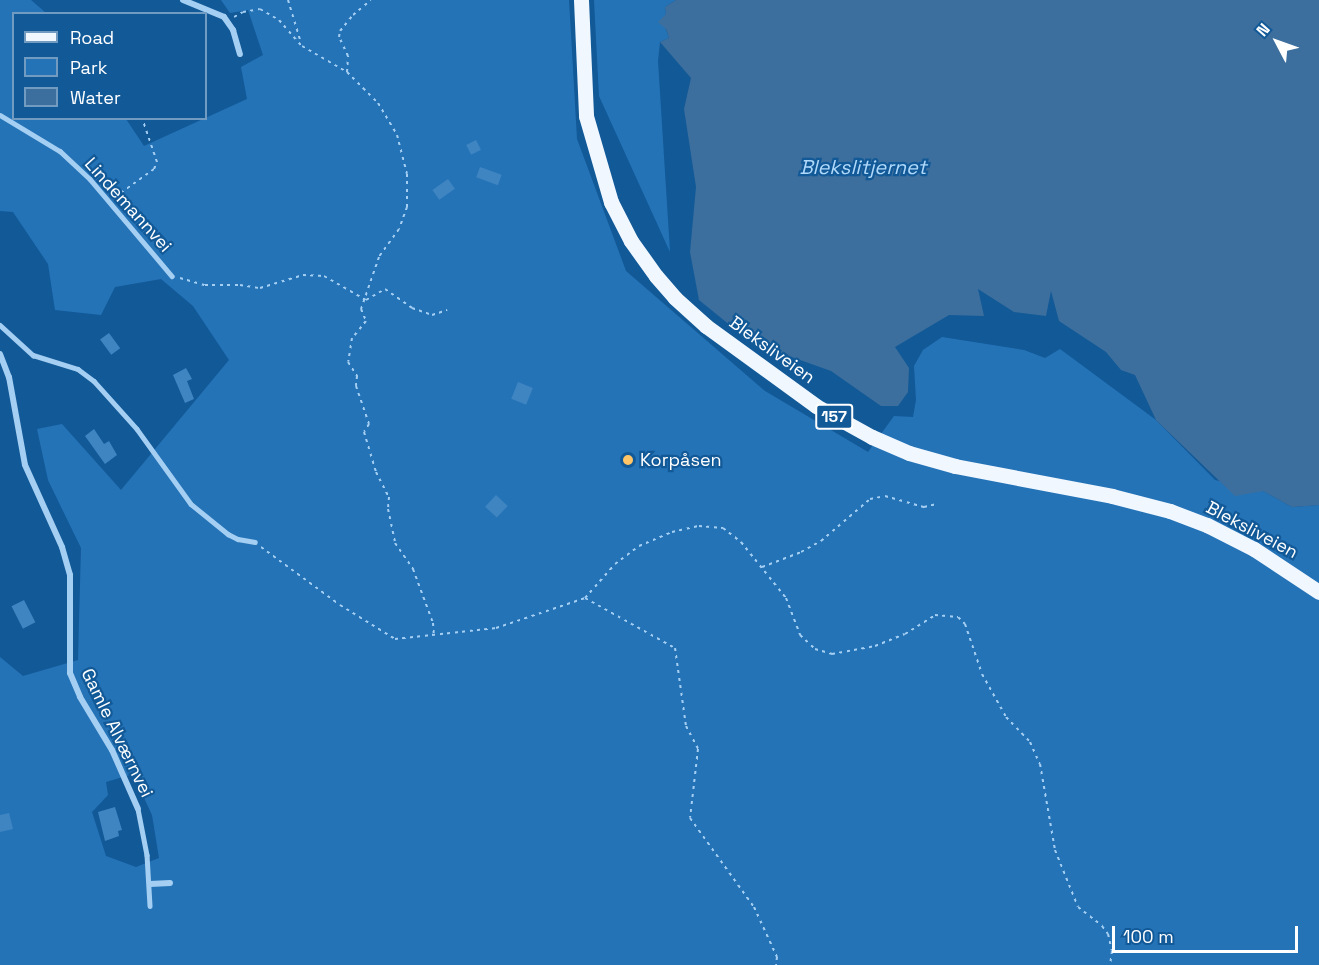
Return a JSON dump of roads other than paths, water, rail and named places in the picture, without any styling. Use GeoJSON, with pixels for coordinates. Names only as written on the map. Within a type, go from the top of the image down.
{"type":"FeatureCollection","features":[{"type":"Feature","properties":{"kind":"main road","name":"Bleksliveien"},"geometry":{"type":"LineString","coordinates":[[581,0],[586,116],[611,201],[631,241],[656,276],[706,326],[816,406],[872,437],[909,453],[955,466],[1112,496],[1170,511],[1207,525],[1245,544],[1319,592]]}},
{"type":"Feature","properties":{"kind":"street"},"geometry":{"type":"LineString","coordinates":[[183,0],[210,10],[227,21],[240,54]]}},
{"type":"Feature","properties":{"kind":"street","name":"Gamle Alværnvei"},"geometry":{"type":"LineString","coordinates":[[0,354],[11,385],[25,465],[62,547],[70,575],[70,673],[80,697],[112,750],[138,809]]}},
{"type":"Feature","properties":{"kind":"street"},"geometry":{"type":"LineString","coordinates":[[150,884],[170,883]]}},
{"type":"Feature","properties":{"kind":"lane","name":"Lindemannvei"},"geometry":{"type":"LineString","coordinates":[[0,115],[60,152],[110,201],[172,276]]}},
{"type":"Feature","properties":{"kind":"lane"},"geometry":{"type":"LineString","coordinates":[[0,325],[33,355],[66,363],[84,372],[136,429],[191,504],[228,534],[238,539],[255,542]]}},
{"type":"Feature","properties":{"kind":"lane","name":"Gamle Alværnvei"},"geometry":{"type":"LineString","coordinates":[[138,809],[150,884],[150,906]]}},
{"type":"Feature","properties":{"kind":"water","name":"Blekslitjernet"},"geometry":{"type":"Polygon","coordinates":[[[676,0],[1319,0],[1319,505],[1292,507],[1263,491],[1235,496],[1156,420],[1135,375],[1121,370],[1106,352],[1059,321],[1051,291],[1046,316],[1014,312],[978,289],[984,316],[949,315],[895,347],[909,368],[908,392],[898,406],[881,406],[831,371],[772,350],[742,335],[699,300],[690,252],[696,187],[684,109],[691,78],[660,42],[669,38],[666,29],[658,22],[666,14],[665,7],[676,0]]]}},
{"type":"Feature","properties":{"kind":"place","name":"Korpåsen"},"geometry":{"type":"Point","coordinates":[628,460]}}]}
